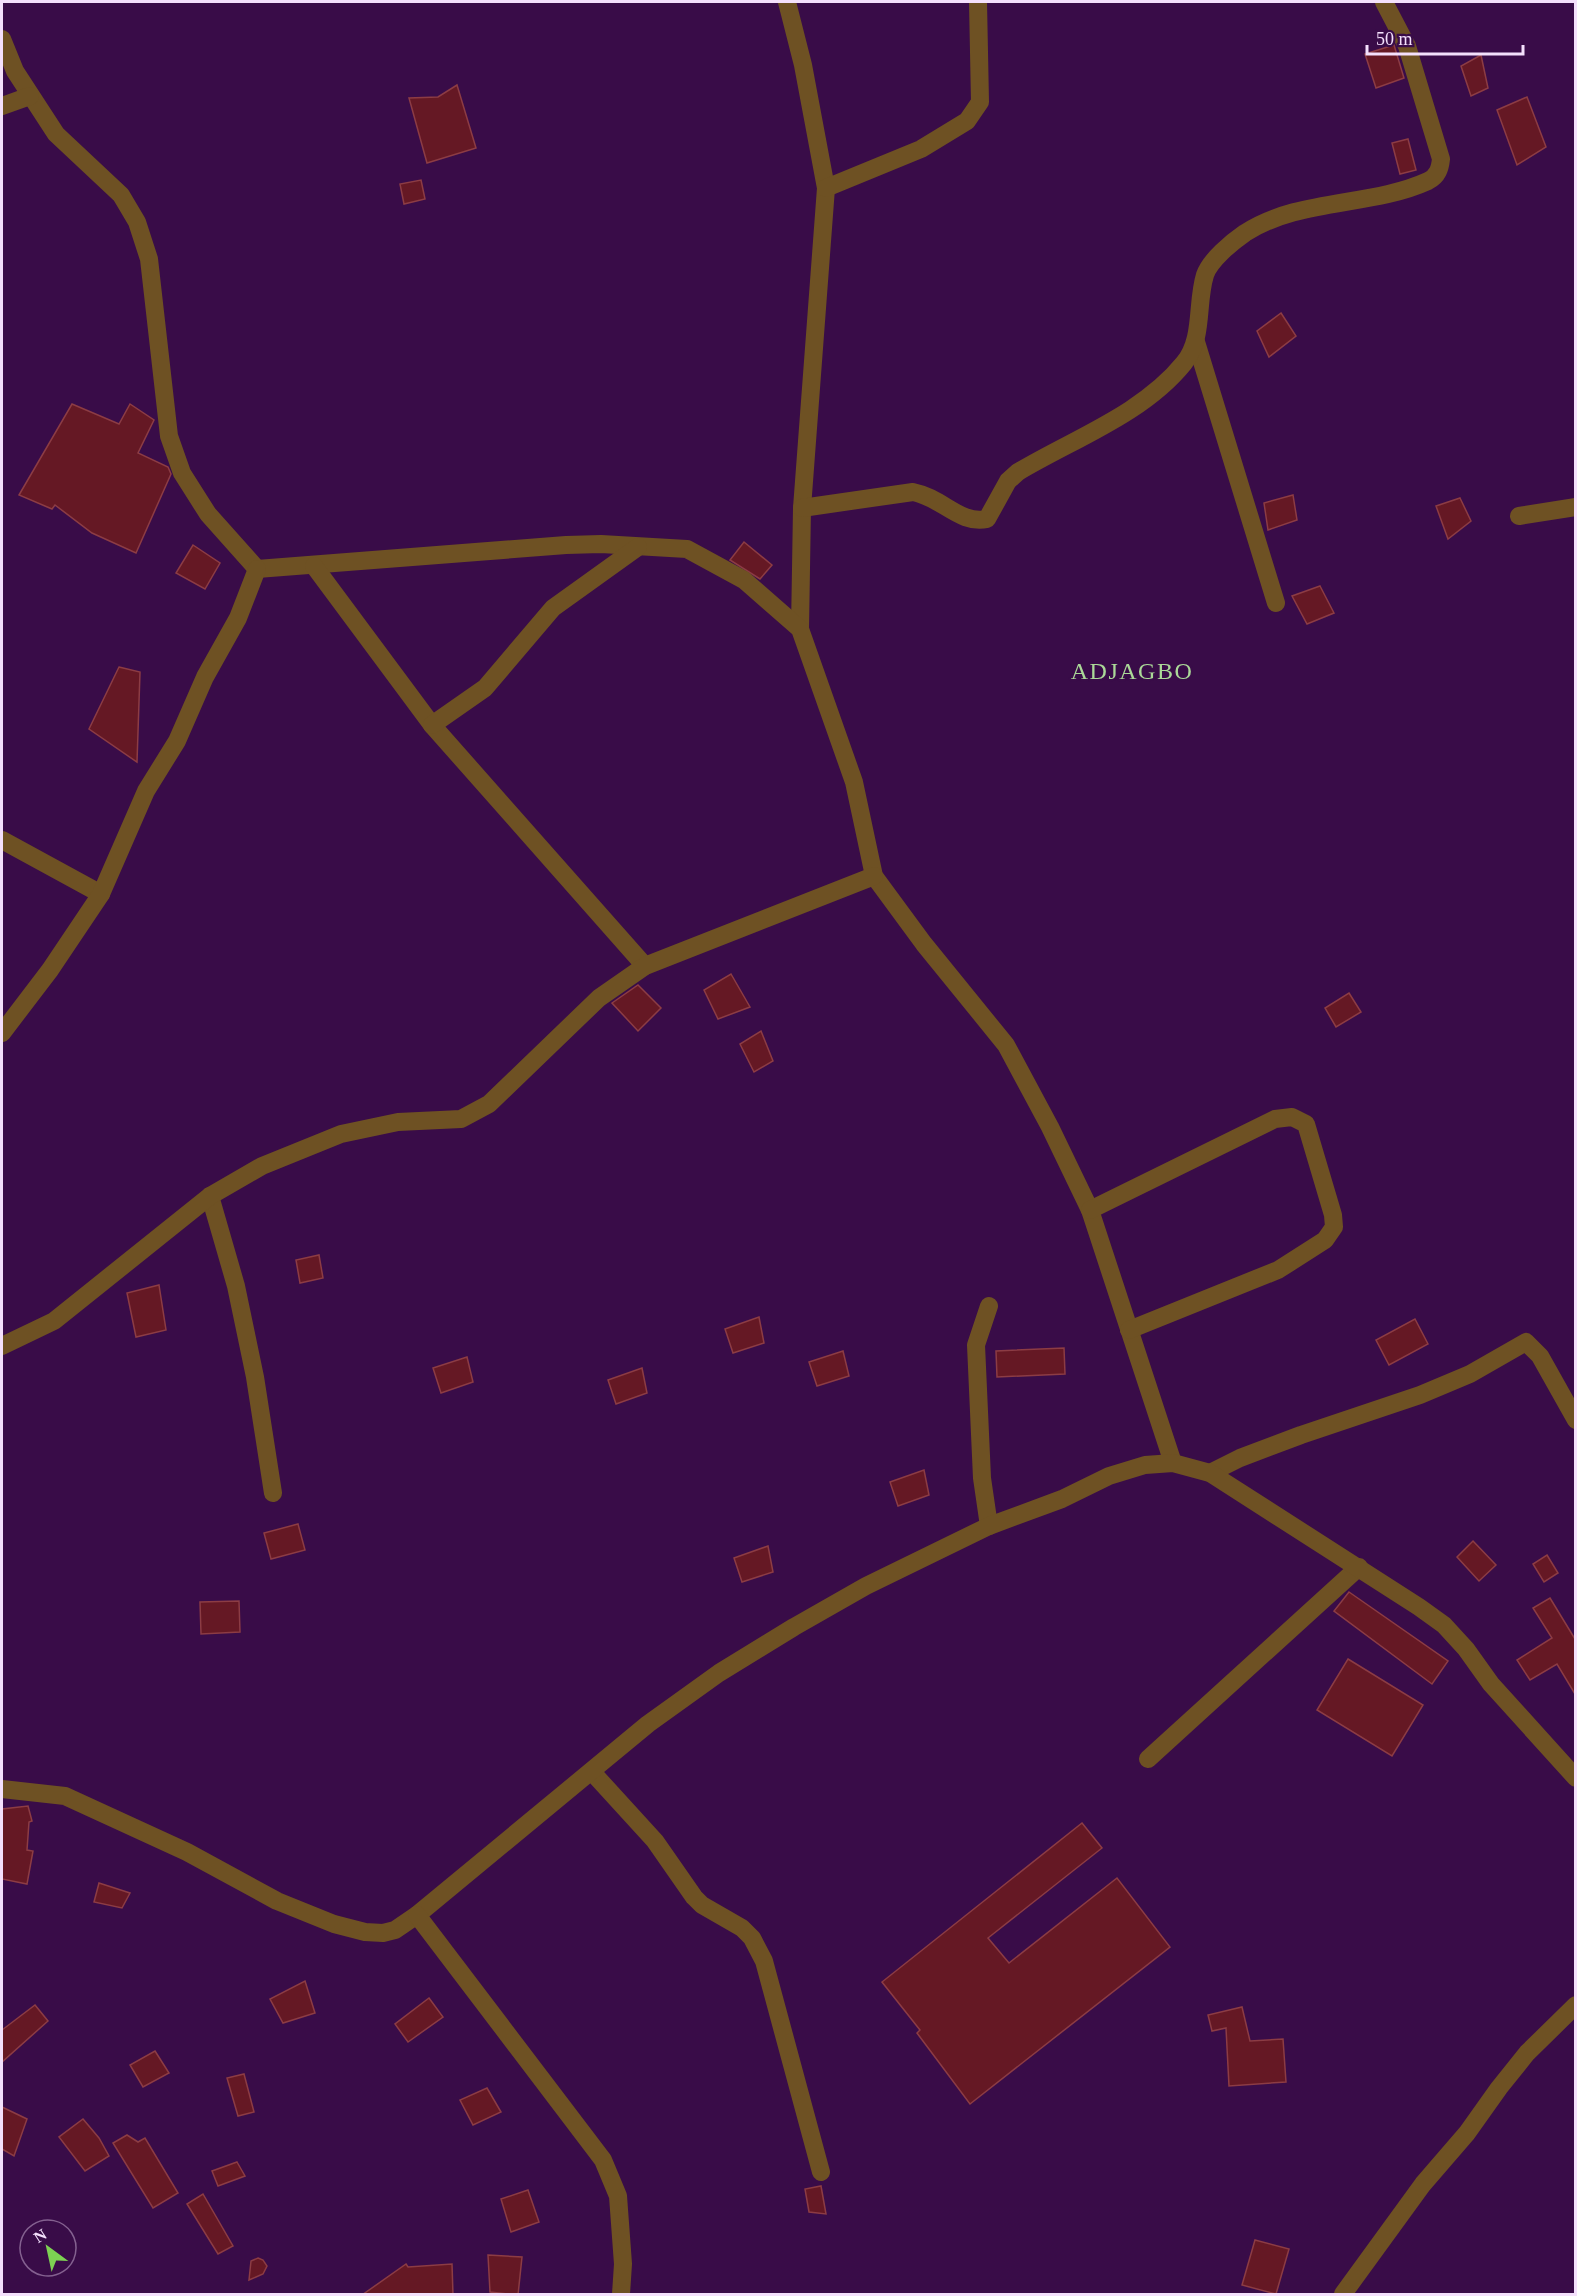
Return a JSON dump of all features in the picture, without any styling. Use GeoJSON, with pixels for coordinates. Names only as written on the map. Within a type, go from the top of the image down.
{"type":"FeatureCollection","features":[{"type":"Feature","properties":{"kind":"street"},"geometry":{"type":"LineString","coordinates":[[787,2],[826,188],[801,508],[800,629],[854,782],[874,876],[924,944],[1006,1046],[1050,1127],[1090,1210],[1173,1463]]}},
{"type":"Feature","properties":{"kind":"street"},"geometry":{"type":"LineString","coordinates":[[826,188],[921,149],[967,121],[980,102],[978,2]]}},
{"type":"Feature","properties":{"kind":"street"},"geometry":{"type":"LineString","coordinates":[[801,508],[914,492],[930,496],[965,519],[975,521],[987,519],[1008,480],[1056,450],[1119,417],[1153,393],[1185,362],[1196,342],[1205,274],[1221,254],[1246,233],[1282,217],[1381,195],[1430,180],[1440,171],[1441,159],[1407,46],[1384,2]]}},
{"type":"Feature","properties":{"kind":"street"},"geometry":{"type":"LineString","coordinates":[[2,39],[15,71],[56,134],[121,195],[137,222],[149,259],[169,436],[182,473],[208,514],[257,569]]}},
{"type":"Feature","properties":{"kind":"street"},"geometry":{"type":"LineString","coordinates":[[2,106],[30,96]]}},
{"type":"Feature","properties":{"kind":"street"},"geometry":{"type":"LineString","coordinates":[[1196,342],[1276,603]]}},
{"type":"Feature","properties":{"kind":"street"},"geometry":{"type":"LineString","coordinates":[[1519,516],[1575,507]]}},
{"type":"Feature","properties":{"kind":"street"},"geometry":{"type":"LineString","coordinates":[[257,569],[566,545],[601,544],[638,548],[687,549],[744,580],[800,629]]}},
{"type":"Feature","properties":{"kind":"street"},"geometry":{"type":"LineString","coordinates":[[432,725],[485,688],[553,608],[638,548]]}},
{"type":"Feature","properties":{"kind":"street"},"geometry":{"type":"LineString","coordinates":[[314,566],[432,725],[645,966]]}},
{"type":"Feature","properties":{"kind":"street"},"geometry":{"type":"LineString","coordinates":[[2,1033],[50,970],[101,894],[146,791],[177,741],[205,677],[238,618],[257,569]]}},
{"type":"Feature","properties":{"kind":"street"},"geometry":{"type":"LineString","coordinates":[[2,840],[101,894]]}},
{"type":"Feature","properties":{"kind":"street"},"geometry":{"type":"LineString","coordinates":[[2,1346],[54,1321],[210,1196],[262,1166],[341,1134],[398,1122],[461,1119],[489,1104],[599,998],[645,966],[874,876]]}},
{"type":"Feature","properties":{"kind":"street"},"geometry":{"type":"LineString","coordinates":[[1090,1210],[1275,1119],[1292,1117],[1306,1124],[1334,1215],[1334,1227],[1325,1240],[1278,1270],[1129,1330]]}},
{"type":"Feature","properties":{"kind":"street"},"geometry":{"type":"LineString","coordinates":[[210,1196],[236,1286],[255,1377],[273,1492]]}},
{"type":"Feature","properties":{"kind":"street"},"geometry":{"type":"LineString","coordinates":[[989,1306],[976,1345],[982,1478],[989,1526]]}},
{"type":"Feature","properties":{"kind":"street"},"geometry":{"type":"LineString","coordinates":[[1210,1473],[1291,1439],[1420,1395],[1470,1374],[1526,1342],[1540,1356],[1575,1420]]}},
{"type":"Feature","properties":{"kind":"street"},"geometry":{"type":"LineString","coordinates":[[2,1789],[65,1796],[187,1852],[277,1901],[334,1924],[365,1932],[383,1933],[395,1930],[417,1915],[648,1724],[719,1673],[785,1632],[866,1586],[989,1526],[1062,1499],[1109,1476],[1145,1465],[1173,1463],[1210,1473],[1359,1567],[1444,1625],[1575,1778]]}},
{"type":"Feature","properties":{"kind":"street"},"geometry":{"type":"LineString","coordinates":[[1148,1759],[1359,1567]]}},
{"type":"Feature","properties":{"kind":"street"},"geometry":{"type":"LineString","coordinates":[[592,1772],[655,1840],[694,1897],[702,1905],[742,1928],[758,1949],[764,1961],[821,2172]]}},
{"type":"Feature","properties":{"kind":"street"},"geometry":{"type":"LineString","coordinates":[[417,1915],[603,2160],[618,2196],[623,2264],[621,2295]]}},
{"type":"Feature","properties":{"kind":"street"},"geometry":{"type":"LineString","coordinates":[[1343,2295],[1416,2193],[1467,2133],[1499,2088],[1527,2053],[1575,2005]]}},
{"type":"Feature","properties":{"kind":"building"},"geometry":{"type":"Polygon","coordinates":[[[1394,45],[1404,78],[1376,88],[1365,54],[1394,45]]]}},
{"type":"Feature","properties":{"kind":"building"},"geometry":{"type":"Polygon","coordinates":[[[1481,55],[1488,88],[1471,96],[1461,66],[1481,55]]]}},
{"type":"Feature","properties":{"kind":"building"},"geometry":{"type":"Polygon","coordinates":[[[457,85],[476,148],[427,163],[409,98],[438,97],[457,85]]]}},
{"type":"Feature","properties":{"kind":"building"},"geometry":{"type":"Polygon","coordinates":[[[1527,97],[1546,147],[1517,165],[1497,110],[1527,97]]]}},
{"type":"Feature","properties":{"kind":"building"},"geometry":{"type":"Polygon","coordinates":[[[1408,139],[1416,170],[1400,174],[1392,143],[1408,139]]]}},
{"type":"Feature","properties":{"kind":"building"},"geometry":{"type":"Polygon","coordinates":[[[421,180],[425,199],[404,204],[400,184],[421,180]]]}},
{"type":"Feature","properties":{"kind":"building"},"geometry":{"type":"Polygon","coordinates":[[[1281,313],[1296,336],[1269,357],[1257,331],[1281,313]]]}},
{"type":"Feature","properties":{"kind":"building"},"geometry":{"type":"Polygon","coordinates":[[[72,404],[119,424],[130,404],[154,420],[138,453],[168,467],[171,474],[136,553],[92,533],[55,505],[52,509],[19,495],[72,404]]]}},
{"type":"Feature","properties":{"kind":"building"},"geometry":{"type":"Polygon","coordinates":[[[1293,495],[1297,520],[1268,530],[1264,503],[1293,495]]]}},
{"type":"Feature","properties":{"kind":"building"},"geometry":{"type":"Polygon","coordinates":[[[1460,498],[1471,521],[1448,539],[1436,506],[1460,498]]]}},
{"type":"Feature","properties":{"kind":"building"},"geometry":{"type":"Polygon","coordinates":[[[744,542],[772,565],[760,579],[730,560],[744,542]]]}},
{"type":"Feature","properties":{"kind":"building"},"geometry":{"type":"Polygon","coordinates":[[[193,545],[220,563],[205,589],[176,573],[193,545]]]}},
{"type":"Feature","properties":{"kind":"building"},"geometry":{"type":"Polygon","coordinates":[[[1320,586],[1334,613],[1307,624],[1292,596],[1320,586]]]}},
{"type":"Feature","properties":{"kind":"building"},"geometry":{"type":"Polygon","coordinates":[[[119,667],[140,672],[137,762],[89,729],[119,667]]]}},
{"type":"Feature","properties":{"kind":"building"},"geometry":{"type":"Polygon","coordinates":[[[731,974],[750,1007],[718,1019],[704,990],[731,974]]]}},
{"type":"Feature","properties":{"kind":"building"},"geometry":{"type":"Polygon","coordinates":[[[638,985],[661,1008],[638,1031],[612,1003],[638,985]]]}},
{"type":"Feature","properties":{"kind":"building"},"geometry":{"type":"Polygon","coordinates":[[[1349,993],[1361,1012],[1336,1027],[1325,1008],[1349,993]]]}},
{"type":"Feature","properties":{"kind":"building"},"geometry":{"type":"Polygon","coordinates":[[[761,1031],[773,1061],[754,1072],[740,1044],[761,1031]]]}},
{"type":"Feature","properties":{"kind":"building"},"geometry":{"type":"Polygon","coordinates":[[[319,1255],[323,1278],[300,1283],[296,1260],[319,1255]]]}},
{"type":"Feature","properties":{"kind":"building"},"geometry":{"type":"Polygon","coordinates":[[[159,1285],[166,1330],[136,1337],[127,1293],[159,1285]]]}},
{"type":"Feature","properties":{"kind":"building"},"geometry":{"type":"Polygon","coordinates":[[[759,1317],[764,1343],[733,1353],[725,1329],[759,1317]]]}},
{"type":"Feature","properties":{"kind":"building"},"geometry":{"type":"Polygon","coordinates":[[[1415,1319],[1428,1344],[1389,1365],[1376,1340],[1415,1319]]]}},
{"type":"Feature","properties":{"kind":"building"},"geometry":{"type":"Polygon","coordinates":[[[1064,1348],[1065,1374],[997,1377],[996,1351],[1064,1348]]]}},
{"type":"Feature","properties":{"kind":"building"},"geometry":{"type":"Polygon","coordinates":[[[843,1351],[849,1376],[817,1386],[809,1362],[843,1351]]]}},
{"type":"Feature","properties":{"kind":"building"},"geometry":{"type":"Polygon","coordinates":[[[467,1357],[473,1382],[441,1393],[433,1368],[467,1357]]]}},
{"type":"Feature","properties":{"kind":"building"},"geometry":{"type":"Polygon","coordinates":[[[642,1368],[647,1393],[616,1404],[608,1380],[642,1368]]]}},
{"type":"Feature","properties":{"kind":"building"},"geometry":{"type":"Polygon","coordinates":[[[924,1470],[929,1495],[898,1506],[890,1482],[924,1470]]]}},
{"type":"Feature","properties":{"kind":"building"},"geometry":{"type":"Polygon","coordinates":[[[298,1524],[305,1550],[271,1559],[264,1533],[298,1524]]]}},
{"type":"Feature","properties":{"kind":"building"},"geometry":{"type":"Polygon","coordinates":[[[1473,1541],[1496,1565],[1479,1581],[1457,1557],[1473,1541]]]}},
{"type":"Feature","properties":{"kind":"building"},"geometry":{"type":"Polygon","coordinates":[[[768,1546],[773,1572],[742,1582],[734,1558],[768,1546]]]}},
{"type":"Feature","properties":{"kind":"building"},"geometry":{"type":"Polygon","coordinates":[[[1547,1555],[1558,1573],[1544,1582],[1533,1564],[1547,1555]]]}},
{"type":"Feature","properties":{"kind":"building"},"geometry":{"type":"Polygon","coordinates":[[[1349,1592],[1448,1661],[1432,1684],[1334,1611],[1349,1592]]]}},
{"type":"Feature","properties":{"kind":"building"},"geometry":{"type":"Polygon","coordinates":[[[1550,1598],[1575,1639],[1575,1694],[1557,1664],[1530,1680],[1517,1660],[1552,1638],[1533,1608],[1550,1598]]]}},
{"type":"Feature","properties":{"kind":"building"},"geometry":{"type":"Polygon","coordinates":[[[239,1601],[240,1632],[201,1634],[200,1602],[239,1601]]]}},
{"type":"Feature","properties":{"kind":"building"},"geometry":{"type":"Polygon","coordinates":[[[1348,1659],[1423,1705],[1392,1756],[1317,1710],[1348,1659]]]}},
{"type":"Feature","properties":{"kind":"building"},"geometry":{"type":"Polygon","coordinates":[[[28,1806],[32,1821],[29,1822],[27,1850],[33,1851],[27,1884],[2,1879],[2,1809],[28,1806]]]}},
{"type":"Feature","properties":{"kind":"building"},"geometry":{"type":"Polygon","coordinates":[[[1082,1823],[1102,1848],[988,1938],[1009,1963],[1117,1878],[1170,1947],[970,2104],[917,2033],[920,2030],[882,1982],[1082,1823]]]}},
{"type":"Feature","properties":{"kind":"building"},"geometry":{"type":"Polygon","coordinates":[[[99,1883],[130,1893],[122,1908],[94,1902],[99,1883]]]}},
{"type":"Feature","properties":{"kind":"building"},"geometry":{"type":"Polygon","coordinates":[[[305,1981],[315,2013],[283,2023],[270,1999],[305,1981]]]}},
{"type":"Feature","properties":{"kind":"building"},"geometry":{"type":"Polygon","coordinates":[[[429,1998],[443,2017],[408,2042],[395,2024],[429,1998]]]}},
{"type":"Feature","properties":{"kind":"building"},"geometry":{"type":"Polygon","coordinates":[[[35,2005],[48,2021],[2,2062],[2,2030],[35,2005]]]}},
{"type":"Feature","properties":{"kind":"building"},"geometry":{"type":"Polygon","coordinates":[[[1242,2007],[1250,2041],[1283,2039],[1286,2082],[1229,2086],[1226,2028],[1212,2031],[1208,2015],[1242,2007]]]}},
{"type":"Feature","properties":{"kind":"building"},"geometry":{"type":"Polygon","coordinates":[[[155,2051],[169,2073],[143,2087],[130,2065],[155,2051]]]}},
{"type":"Feature","properties":{"kind":"building"},"geometry":{"type":"Polygon","coordinates":[[[244,2074],[254,2112],[238,2116],[227,2078],[244,2074]]]}},
{"type":"Feature","properties":{"kind":"building"},"geometry":{"type":"Polygon","coordinates":[[[487,2088],[501,2112],[473,2125],[460,2100],[487,2088]]]}},
{"type":"Feature","properties":{"kind":"building"},"geometry":{"type":"Polygon","coordinates":[[[2,2107],[27,2119],[14,2156],[2,2149],[2,2107]]]}},
{"type":"Feature","properties":{"kind":"building"},"geometry":{"type":"Polygon","coordinates":[[[83,2119],[99,2138],[109,2156],[85,2171],[59,2137],[83,2119]]]}},
{"type":"Feature","properties":{"kind":"building"},"geometry":{"type":"Polygon","coordinates":[[[127,2135],[138,2142],[145,2138],[178,2193],[153,2208],[113,2143],[127,2135]]]}},
{"type":"Feature","properties":{"kind":"building"},"geometry":{"type":"Polygon","coordinates":[[[237,2162],[245,2176],[218,2186],[212,2171],[237,2162]]]}},
{"type":"Feature","properties":{"kind":"building"},"geometry":{"type":"Polygon","coordinates":[[[821,2186],[826,2214],[809,2212],[805,2189],[821,2186]]]}},
{"type":"Feature","properties":{"kind":"building"},"geometry":{"type":"Polygon","coordinates":[[[528,2190],[539,2222],[511,2232],[501,2199],[528,2190]]]}},
{"type":"Feature","properties":{"kind":"building"},"geometry":{"type":"Polygon","coordinates":[[[203,2194],[233,2246],[218,2254],[187,2204],[203,2194]]]}},
{"type":"Feature","properties":{"kind":"building"},"geometry":{"type":"Polygon","coordinates":[[[1255,2240],[1289,2249],[1276,2294],[1242,2285],[1255,2240]]]}},
{"type":"Feature","properties":{"kind":"building"},"geometry":{"type":"Polygon","coordinates":[[[488,2255],[522,2257],[518,2295],[490,2292],[488,2255]]]}},
{"type":"Feature","properties":{"kind":"building"},"geometry":{"type":"Polygon","coordinates":[[[258,2258],[263,2260],[267,2266],[263,2274],[249,2280],[251,2261],[258,2258]]]}},
{"type":"Feature","properties":{"kind":"building"},"geometry":{"type":"Polygon","coordinates":[[[406,2264],[408,2267],[452,2264],[453,2295],[362,2295],[406,2264]]]}},
{"type":"Feature","properties":{"kind":"district","name":"ADJAGBO"},"geometry":{"type":"Point","coordinates":[1132,671]}}]}
